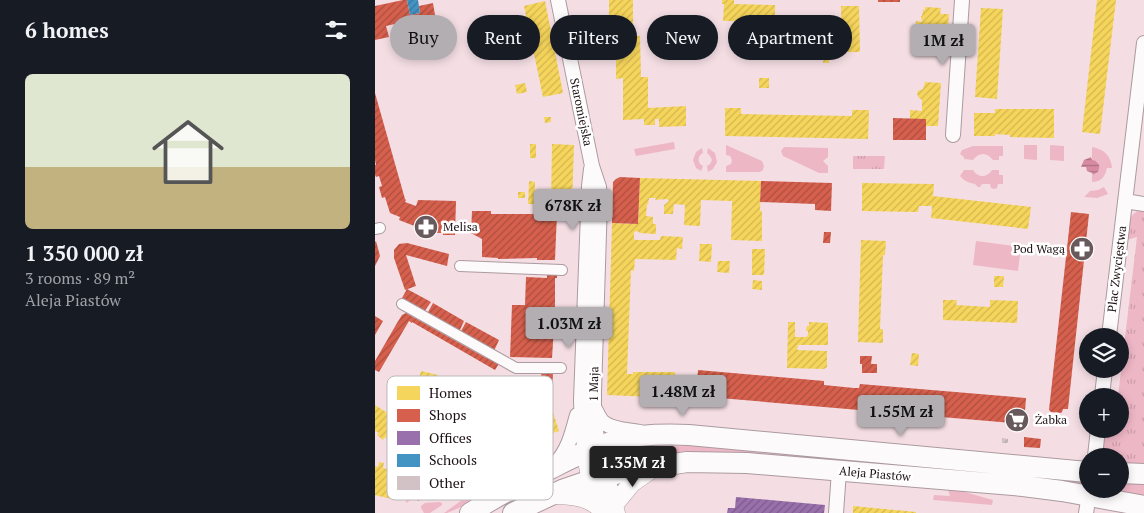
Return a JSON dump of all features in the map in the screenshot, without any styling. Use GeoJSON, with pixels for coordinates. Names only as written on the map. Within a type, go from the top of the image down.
{"type":"FeatureCollection","features":[{"type":"Feature","properties":{"kind":"main road","name":"Aleja Piastów"},"geometry":{"type":"LineString","coordinates":[[553,467],[591,449],[625,438],[654,435],[689,435],[1079,471]]}},
{"type":"Feature","properties":{"kind":"main road","name":"Aleja Piastów"},"geometry":{"type":"LineString","coordinates":[[553,495],[574,485],[598,478],[655,466],[687,462],[724,462],[1023,486],[1063,491],[1087,504],[1144,506]]}},
{"type":"Feature","properties":{"kind":"main road"},"geometry":{"type":"LineString","coordinates":[[1129,473],[1144,474]]}},
{"type":"Feature","properties":{"kind":"main road","name":"Aleja Piastów"},"geometry":{"type":"LineString","coordinates":[[470,513],[493,500]]}},
{"type":"Feature","properties":{"kind":"main road","name":"Aleja Piastów"},"geometry":{"type":"LineString","coordinates":[[513,513],[542,500]]}},
{"type":"Feature","properties":{"kind":"street","name":"Staromiejska"},"geometry":{"type":"LineString","coordinates":[[558,0],[592,166]]}},
{"type":"Feature","properties":{"kind":"street"},"geometry":{"type":"LineString","coordinates":[[953,135],[962,0]]}},
{"type":"Feature","properties":{"kind":"street","name":"Plac Zwycięstwa"},"geometry":{"type":"LineString","coordinates":[[1110,328],[1144,44]]}},
{"type":"Feature","properties":{"kind":"street","name":"1 Maja"},"geometry":{"type":"LineString","coordinates":[[592,166],[599,187],[600,201],[588,403],[591,449],[608,510]]}},
{"type":"Feature","properties":{"kind":"street"},"geometry":{"type":"LineString","coordinates":[[1125,201],[1144,204]]}},
{"type":"Feature","properties":{"kind":"street"},"geometry":{"type":"LineString","coordinates":[[460,266],[562,270]]}},
{"type":"Feature","properties":{"kind":"street"},"geometry":{"type":"LineString","coordinates":[[402,304],[516,368],[561,368]]}},
{"type":"Feature","properties":{"kind":"street","name":"1 Maja"},"geometry":{"type":"LineString","coordinates":[[553,466],[568,445],[588,403]]}},
{"type":"Feature","properties":{"kind":"street","name":"Aleja Piastów"},"geometry":{"type":"LineString","coordinates":[[588,403],[601,420],[608,425],[654,435]]}},
{"type":"Feature","properties":{"kind":"street"},"geometry":{"type":"LineString","coordinates":[[553,495],[581,498],[608,510],[632,483],[655,466]]}},
{"type":"Feature","properties":{"kind":"street"},"geometry":{"type":"LineString","coordinates":[[835,513],[839,471]]}},
{"type":"Feature","properties":{"kind":"green space"},"geometry":{"type":"Polygon","coordinates":[[[674,142],[675,149],[636,156],[634,149],[674,142]]]}},
{"type":"Feature","properties":{"kind":"green space"},"geometry":{"type":"Polygon","coordinates":[[[726,145],[762,161],[763,170],[760,172],[726,172],[726,166],[731,164],[732,160],[730,156],[726,155],[726,145]]]}},
{"type":"Feature","properties":{"kind":"green space"},"geometry":{"type":"Polygon","coordinates":[[[1024,145],[1037,145],[1037,160],[1024,159],[1024,145]]]}},
{"type":"Feature","properties":{"kind":"green space"},"geometry":{"type":"Polygon","coordinates":[[[1050,145],[1064,146],[1064,161],[1050,160],[1050,145]]]}},
{"type":"Feature","properties":{"kind":"green space"},"geometry":{"type":"Polygon","coordinates":[[[973,146],[1003,146],[1003,156],[999,156],[999,160],[993,160],[983,154],[973,160],[964,159],[960,154],[962,150],[973,146]]]}},
{"type":"Feature","properties":{"kind":"green space"},"geometry":{"type":"Polygon","coordinates":[[[784,147],[828,148],[828,157],[823,161],[828,166],[828,173],[819,173],[783,156],[781,151],[784,147]]]}},
{"type":"Feature","properties":{"kind":"green space"},"geometry":{"type":"Polygon","coordinates":[[[1092,147],[1100,149],[1106,154],[1112,168],[1107,168],[1104,176],[1095,182],[1092,182],[1092,175],[1098,172],[1099,166],[1098,162],[1092,160],[1092,147]]]}},
{"type":"Feature","properties":{"kind":"green space"},"geometry":{"type":"Polygon","coordinates":[[[702,148],[703,153],[699,160],[703,166],[701,171],[696,168],[693,160],[696,152],[702,148]]]}},
{"type":"Feature","properties":{"kind":"green space"},"geometry":{"type":"Polygon","coordinates":[[[708,148],[715,153],[717,162],[713,169],[708,172],[707,166],[712,160],[707,153],[708,148]]]}},
{"type":"Feature","properties":{"kind":"green space"},"geometry":{"type":"Polygon","coordinates":[[[853,156],[885,156],[884,169],[853,169],[853,156]]]}},
{"type":"Feature","properties":{"kind":"green space"},"geometry":{"type":"Polygon","coordinates":[[[964,170],[973,170],[983,176],[988,175],[992,170],[999,170],[999,175],[1003,175],[1003,184],[998,184],[997,188],[994,189],[991,188],[990,184],[982,184],[978,187],[960,176],[964,170]]]}},
{"type":"Feature","properties":{"kind":"green space"},"geometry":{"type":"Polygon","coordinates":[[[1104,187],[1108,194],[1097,198],[1084,197],[1090,191],[1104,187]]]}},
{"type":"Feature","properties":{"kind":"green space"},"geometry":{"type":"Polygon","coordinates":[[[1144,211],[1144,467],[1129,466],[1129,448],[1104,448],[1103,440],[1103,438],[1129,438],[1129,388],[1119,388],[1120,378],[1129,378],[1129,328],[1126,328],[1137,237],[1127,240],[1130,219],[1134,213],[1144,211]]]}},
{"type":"Feature","properties":{"kind":"green space"},"geometry":{"type":"Polygon","coordinates":[[[976,241],[1021,247],[1018,271],[973,265],[976,241]]]}},
{"type":"Feature","properties":{"kind":"green space"},"geometry":{"type":"Polygon","coordinates":[[[714,446],[816,453],[815,463],[618,464],[610,462],[608,458],[617,453],[643,448],[714,446]]]}},
{"type":"Feature","properties":{"kind":"green space"},"geometry":{"type":"Polygon","coordinates":[[[1069,477],[1079,478],[1079,488],[1068,486],[1069,477]]]}},
{"type":"Feature","properties":{"kind":"green space"},"geometry":{"type":"Polygon","coordinates":[[[1129,482],[1144,483],[1144,499],[1129,496],[1129,482]]]}},
{"type":"Feature","properties":{"kind":"green space"},"geometry":{"type":"Polygon","coordinates":[[[947,487],[993,500],[992,505],[933,500],[934,495],[950,496],[947,487]]]}},
{"type":"Feature","properties":{"kind":"green space"},"geometry":{"type":"Polygon","coordinates":[[[462,500],[477,500],[447,513],[444,513],[462,500]]]}},
{"type":"Feature","properties":{"kind":"green space"},"geometry":{"type":"Polygon","coordinates":[[[439,502],[442,505],[430,513],[424,513],[421,508],[425,503],[439,502]]]}},
{"type":"Feature","properties":{"kind":"shaded area"},"geometry":{"type":"Polygon","coordinates":[[[1091,157],[1099,166],[1098,172],[1093,175],[1087,171],[1086,167],[1081,167],[1084,160],[1091,157]]]}},
{"type":"Feature","properties":{"kind":"building: Homes"},"geometry":{"type":"Polygon","coordinates":[[[609,0],[633,0],[633,15],[609,15],[609,0]]]}},
{"type":"Feature","properties":{"kind":"building: Homes"},"geometry":{"type":"Polygon","coordinates":[[[722,0],[734,0],[734,4],[775,5],[775,15],[728,15],[728,21],[723,21],[724,4],[722,4],[722,0]]]}},
{"type":"Feature","properties":{"kind":"building: Homes"},"geometry":{"type":"Polygon","coordinates":[[[1097,0],[1116,0],[1100,134],[1082,132],[1097,0]]]}},
{"type":"Feature","properties":{"kind":"building: Homes"},"geometry":{"type":"Polygon","coordinates":[[[545,1],[550,27],[550,60],[557,60],[563,93],[543,97],[535,60],[540,60],[540,15],[526,15],[524,6],[545,1]]]}},
{"type":"Feature","properties":{"kind":"building: Homes"},"geometry":{"type":"Polygon","coordinates":[[[841,6],[859,6],[860,52],[852,52],[852,15],[841,15],[841,6]]]}},
{"type":"Feature","properties":{"kind":"building: Homes"},"geometry":{"type":"Polygon","coordinates":[[[925,7],[941,8],[940,14],[949,14],[945,44],[943,46],[920,43],[921,31],[915,31],[916,21],[922,22],[921,16],[925,7]]]}},
{"type":"Feature","properties":{"kind":"building: Homes"},"geometry":{"type":"Polygon","coordinates":[[[981,8],[1003,9],[997,99],[975,97],[981,8]]]}},
{"type":"Feature","properties":{"kind":"building: Homes"},"geometry":{"type":"Polygon","coordinates":[[[637,36],[640,36],[641,77],[648,77],[648,108],[686,106],[686,126],[659,127],[659,119],[655,119],[655,125],[644,125],[644,119],[623,120],[623,78],[616,79],[616,60],[637,60],[637,36]]]}},
{"type":"Feature","properties":{"kind":"building: Homes"},"geometry":{"type":"Polygon","coordinates":[[[824,60],[829,60],[829,63],[823,63],[824,60]]]}},
{"type":"Feature","properties":{"kind":"building: Homes"},"geometry":{"type":"Polygon","coordinates":[[[759,78],[769,78],[769,88],[759,88],[759,78]]]}},
{"type":"Feature","properties":{"kind":"building: Homes"},"geometry":{"type":"Polygon","coordinates":[[[925,82],[941,83],[938,126],[926,126],[926,119],[910,119],[910,110],[922,111],[922,100],[917,94],[918,91],[923,89],[925,82]]]}},
{"type":"Feature","properties":{"kind":"building: Homes"},"geometry":{"type":"Polygon","coordinates":[[[525,83],[527,92],[517,94],[515,85],[525,83]]]}},
{"type":"Feature","properties":{"kind":"building: Homes"},"geometry":{"type":"Polygon","coordinates":[[[725,108],[741,108],[741,114],[852,116],[852,110],[869,110],[868,139],[725,136],[725,108]]]}},
{"type":"Feature","properties":{"kind":"building: Homes"},"geometry":{"type":"Polygon","coordinates":[[[995,109],[1054,109],[1054,138],[1010,137],[1010,135],[995,134],[995,136],[974,136],[974,113],[995,113],[995,109]]]}},
{"type":"Feature","properties":{"kind":"building: Homes"},"geometry":{"type":"Polygon","coordinates":[[[544,117],[551,117],[551,122],[545,123],[544,117]]]}},
{"type":"Feature","properties":{"kind":"building: Homes"},"geometry":{"type":"Polygon","coordinates":[[[530,144],[536,144],[536,158],[530,158],[530,144]]]}},
{"type":"Feature","properties":{"kind":"building: Homes"},"geometry":{"type":"Polygon","coordinates":[[[552,144],[574,145],[572,206],[568,212],[559,212],[559,208],[556,208],[556,205],[551,205],[552,144]]]}},
{"type":"Feature","properties":{"kind":"building: Homes"},"geometry":{"type":"Polygon","coordinates":[[[640,178],[761,181],[762,241],[731,240],[732,201],[701,200],[700,226],[684,225],[685,205],[674,204],[673,214],[664,214],[664,205],[669,201],[667,199],[655,200],[656,198],[649,198],[646,216],[653,217],[653,224],[656,224],[656,234],[634,232],[635,240],[660,240],[661,236],[683,237],[682,249],[677,248],[676,260],[635,259],[634,271],[631,270],[627,374],[633,374],[633,372],[675,372],[675,398],[607,395],[612,223],[638,224],[640,178]]]}},
{"type":"Feature","properties":{"kind":"building: Homes"},"geometry":{"type":"Polygon","coordinates":[[[529,181],[535,182],[535,204],[528,204],[529,181]]]}},
{"type":"Feature","properties":{"kind":"building: Homes"},"geometry":{"type":"Polygon","coordinates":[[[862,183],[934,184],[933,196],[1031,207],[1028,229],[931,218],[932,206],[919,206],[918,212],[862,211],[862,183]]]}},
{"type":"Feature","properties":{"kind":"building: Homes"},"geometry":{"type":"Polygon","coordinates":[[[518,192],[525,192],[525,198],[518,198],[518,192]]]}},
{"type":"Feature","properties":{"kind":"building: Homes"},"geometry":{"type":"Polygon","coordinates":[[[861,240],[886,241],[885,255],[883,255],[880,329],[883,329],[883,343],[858,342],[861,240]]]}},
{"type":"Feature","properties":{"kind":"building: Homes"},"geometry":{"type":"Polygon","coordinates":[[[700,244],[712,244],[711,262],[699,261],[700,244]]]}},
{"type":"Feature","properties":{"kind":"building: Homes"},"geometry":{"type":"Polygon","coordinates":[[[752,249],[765,249],[764,275],[752,275],[752,249]]]}},
{"type":"Feature","properties":{"kind":"building: Homes"},"geometry":{"type":"Polygon","coordinates":[[[718,261],[730,261],[729,273],[717,272],[718,261]]]}},
{"type":"Feature","properties":{"kind":"building: Homes"},"geometry":{"type":"Polygon","coordinates":[[[994,276],[1004,276],[1003,287],[994,287],[994,276]]]}},
{"type":"Feature","properties":{"kind":"building: Homes"},"geometry":{"type":"Polygon","coordinates":[[[753,280],[762,281],[762,290],[752,289],[753,280]]]}},
{"type":"Feature","properties":{"kind":"building: Homes"},"geometry":{"type":"Polygon","coordinates":[[[943,300],[957,300],[956,305],[990,307],[990,300],[1018,301],[1017,323],[943,320],[943,300]]]}},
{"type":"Feature","properties":{"kind":"building: Homes"},"geometry":{"type":"Polygon","coordinates":[[[788,322],[795,322],[795,337],[806,337],[808,335],[808,331],[806,331],[809,322],[828,323],[828,345],[798,345],[797,350],[827,351],[827,367],[824,369],[787,368],[788,322]]]}},
{"type":"Feature","properties":{"kind":"building: Homes"},"geometry":{"type":"Polygon","coordinates":[[[912,353],[919,354],[918,366],[910,365],[912,353]]]}},
{"type":"Feature","properties":{"kind":"building: Homes"},"geometry":{"type":"Polygon","coordinates":[[[421,371],[438,375],[438,376],[420,376],[421,371]]]}},
{"type":"Feature","properties":{"kind":"building: Homes"},"geometry":{"type":"Polygon","coordinates":[[[375,405],[387,413],[387,439],[385,437],[383,440],[377,435],[379,433],[375,431],[375,405]]]}},
{"type":"Feature","properties":{"kind":"building: Homes"},"geometry":{"type":"Polygon","coordinates":[[[553,412],[559,431],[553,433],[553,412]]]}},
{"type":"Feature","properties":{"kind":"building: Homes"},"geometry":{"type":"Polygon","coordinates":[[[379,462],[384,463],[383,468],[387,469],[387,498],[375,495],[375,466],[378,467],[379,462]]]}},
{"type":"Feature","properties":{"kind":"building: Homes"},"geometry":{"type":"Polygon","coordinates":[[[853,506],[916,512],[916,513],[853,513],[853,506]]]}},
{"type":"Feature","properties":{"kind":"building: Shops"},"geometry":{"type":"Polygon","coordinates":[[[407,0],[410,15],[390,15],[390,25],[386,26],[389,37],[375,40],[375,6],[407,0]]]}},
{"type":"Feature","properties":{"kind":"building: Shops"},"geometry":{"type":"Polygon","coordinates":[[[878,0],[900,0],[900,2],[878,2],[878,0]]]}},
{"type":"Feature","properties":{"kind":"building: Shops"},"geometry":{"type":"Polygon","coordinates":[[[433,3],[435,15],[410,15],[420,13],[419,6],[433,3]]]}},
{"type":"Feature","properties":{"kind":"building: Shops"},"geometry":{"type":"Polygon","coordinates":[[[375,93],[405,202],[416,206],[418,200],[456,201],[455,235],[430,232],[399,220],[400,217],[390,213],[385,197],[382,198],[379,187],[382,186],[379,176],[376,177],[375,175],[375,93]]]}},
{"type":"Feature","properties":{"kind":"building: Shops"},"geometry":{"type":"Polygon","coordinates":[[[893,118],[926,119],[926,140],[893,140],[893,118]]]}},
{"type":"Feature","properties":{"kind":"building: Shops"},"geometry":{"type":"Polygon","coordinates":[[[620,177],[640,178],[638,224],[612,223],[613,182],[620,177]]]}},
{"type":"Feature","properties":{"kind":"building: Shops"},"geometry":{"type":"Polygon","coordinates":[[[761,181],[832,183],[831,211],[815,210],[815,204],[760,202],[761,181]]]}},
{"type":"Feature","properties":{"kind":"building: Shops"},"geometry":{"type":"Polygon","coordinates":[[[472,211],[491,211],[491,214],[557,213],[555,260],[482,257],[482,239],[471,233],[472,211]]]}},
{"type":"Feature","properties":{"kind":"building: Shops"},"geometry":{"type":"Polygon","coordinates":[[[1071,212],[1089,214],[1068,409],[1063,409],[1061,413],[1049,410],[1071,212]]]}},
{"type":"Feature","properties":{"kind":"building: Shops"},"geometry":{"type":"Polygon","coordinates":[[[824,232],[831,232],[830,243],[823,243],[824,232]]]}},
{"type":"Feature","properties":{"kind":"building: Shops"},"geometry":{"type":"Polygon","coordinates":[[[375,242],[380,256],[375,266],[375,242]]]}},
{"type":"Feature","properties":{"kind":"building: Shops"},"geometry":{"type":"Polygon","coordinates":[[[407,243],[449,254],[447,266],[406,255],[416,286],[405,290],[394,258],[394,250],[399,244],[407,243]]]}},
{"type":"Feature","properties":{"kind":"building: Shops"},"geometry":{"type":"Polygon","coordinates":[[[547,273],[557,274],[557,278],[555,278],[552,358],[510,357],[512,305],[525,305],[526,277],[547,278],[547,273]]]}},
{"type":"Feature","properties":{"kind":"building: Shops"},"geometry":{"type":"Polygon","coordinates":[[[407,289],[431,302],[424,312],[402,298],[407,289]]]}},
{"type":"Feature","properties":{"kind":"building: Shops"},"geometry":{"type":"Polygon","coordinates":[[[433,303],[464,321],[459,332],[427,314],[433,303]]]}},
{"type":"Feature","properties":{"kind":"building: Shops"},"geometry":{"type":"Polygon","coordinates":[[[406,313],[486,358],[487,356],[500,362],[495,370],[409,321],[379,372],[375,370],[375,361],[402,315],[406,313]]]}},
{"type":"Feature","properties":{"kind":"building: Shops"},"geometry":{"type":"Polygon","coordinates":[[[375,316],[383,321],[375,335],[375,316]]]}},
{"type":"Feature","properties":{"kind":"building: Shops"},"geometry":{"type":"Polygon","coordinates":[[[466,322],[499,340],[494,351],[460,333],[466,322]]]}},
{"type":"Feature","properties":{"kind":"building: Shops"},"geometry":{"type":"Polygon","coordinates":[[[860,356],[872,356],[871,364],[877,364],[877,373],[862,373],[860,356]]]}},
{"type":"Feature","properties":{"kind":"building: Shops"},"geometry":{"type":"Polygon","coordinates":[[[542,368],[553,373],[553,376],[541,376],[542,368]]]}},
{"type":"Feature","properties":{"kind":"building: Shops"},"geometry":{"type":"Polygon","coordinates":[[[698,370],[824,381],[824,385],[854,388],[859,388],[860,384],[1026,398],[1024,424],[696,396],[698,370]]]}},
{"type":"Feature","properties":{"kind":"building: Shops"},"geometry":{"type":"Polygon","coordinates":[[[1024,437],[1041,439],[1040,448],[1024,447],[1024,437]]]}},
{"type":"Feature","properties":{"kind":"building: Offices"},"geometry":{"type":"Polygon","coordinates":[[[736,497],[825,505],[824,513],[727,513],[728,508],[735,508],[736,497]]]}},
{"type":"Feature","properties":{"kind":"building: Schools"},"geometry":{"type":"Polygon","coordinates":[[[407,0],[418,0],[420,13],[410,15],[407,0]]]}},
{"type":"Feature","properties":{"kind":"building: Other"},"geometry":{"type":"Polygon","coordinates":[[[1002,438],[1008,439],[1008,443],[1002,443],[1002,438]]]}},
{"type":"Feature","properties":{"kind":"place","name":"Melisa"},"geometry":{"type":"Point","coordinates":[426,227]}},
{"type":"Feature","properties":{"kind":"place","name":"Pod Wagą"},"geometry":{"type":"Point","coordinates":[1082,249]}},
{"type":"Feature","properties":{"kind":"place","name":"Żabka"},"geometry":{"type":"Point","coordinates":[1017,420]}}]}
